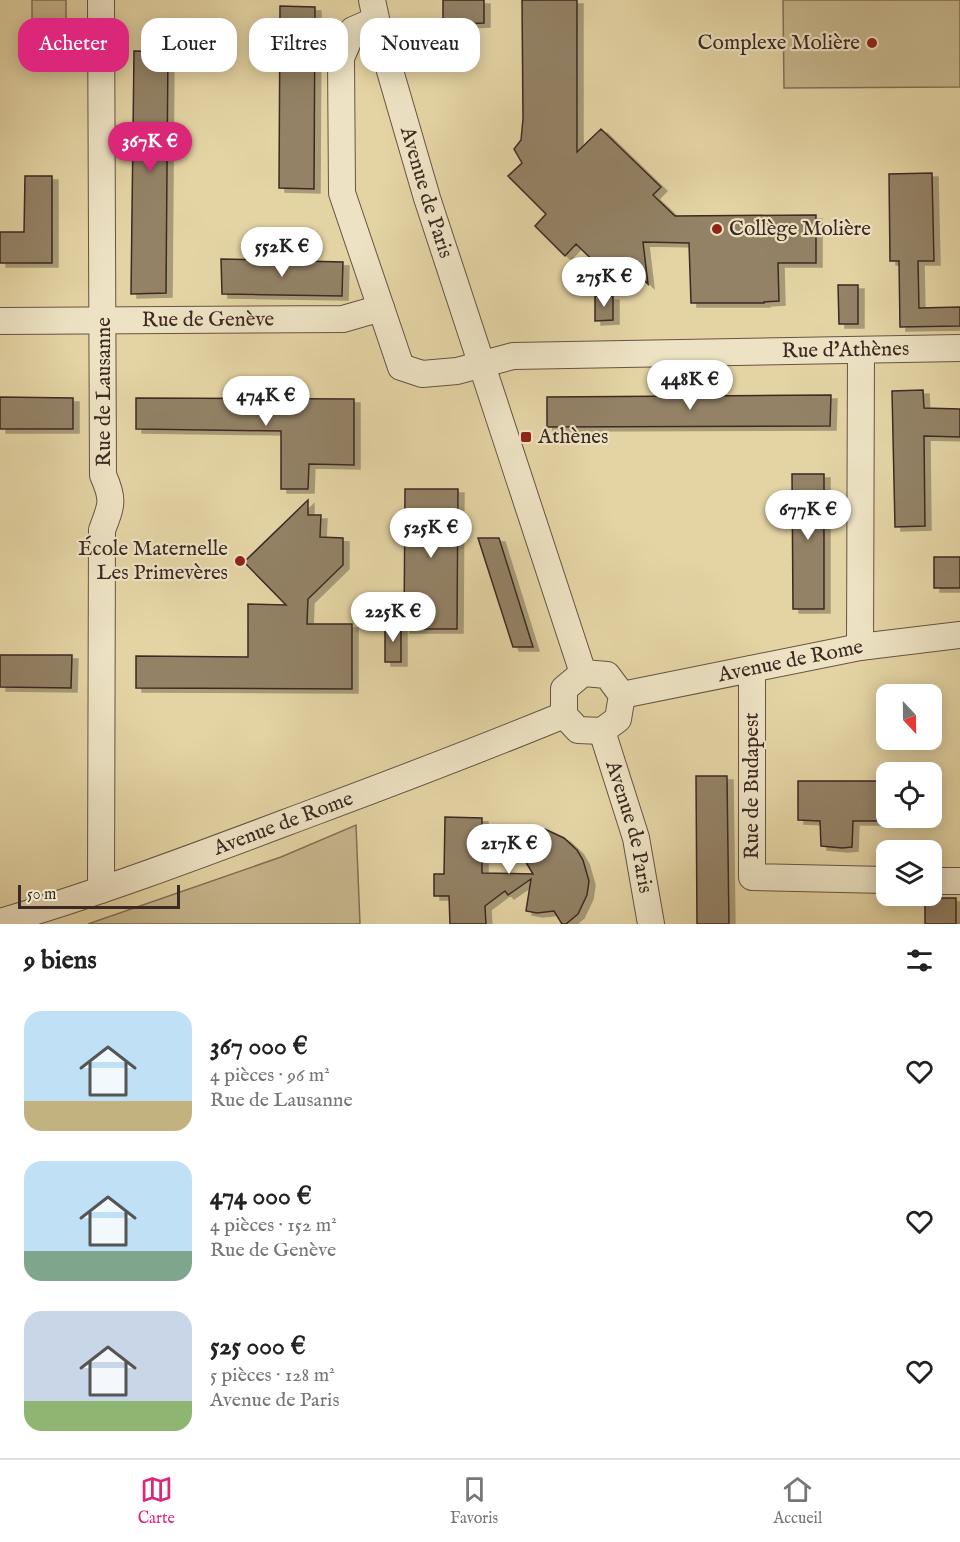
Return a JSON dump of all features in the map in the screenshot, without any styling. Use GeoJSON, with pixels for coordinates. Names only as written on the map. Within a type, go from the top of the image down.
{"type":"FeatureCollection","features":[{"type":"Feature","properties":{"kind":"street","name":"Rue de Lausanne"},"geometry":{"type":"LineString","coordinates":[[101,0],[103,475],[111,494],[109,513],[102,530],[101,890]]}},
{"type":"Feature","properties":{"kind":"street","name":"Avenue de Paris"},"geometry":{"type":"LineString","coordinates":[[481,364],[457,371],[422,374],[401,368],[342,193],[340,167],[341,58],[353,30],[374,10],[427,198],[583,673]]}},
{"type":"Feature","properties":{"kind":"street","name":"Rue de Genève"},"geometry":{"type":"LineString","coordinates":[[0,321],[343,319],[381,308]]}},
{"type":"Feature","properties":{"kind":"street","name":"Rue d'Athènes"},"geometry":{"type":"LineString","coordinates":[[481,364],[513,356],[960,348]]}},
{"type":"Feature","properties":{"kind":"street"},"geometry":{"type":"LineString","coordinates":[[860,647],[861,350]]}},
{"type":"Feature","properties":{"kind":"street","name":"Avenue de Rome"},"geometry":{"type":"LineString","coordinates":[[622,695],[860,647],[960,635]]}},
{"type":"Feature","properties":{"kind":"street","name":"Rue de Budapest"},"geometry":{"type":"LineString","coordinates":[[752,669],[752,877],[876,880]]}},
{"type":"Feature","properties":{"kind":"street"},"geometry":{"type":"LineString","coordinates":[[583,673],[607,675],[622,695],[618,720],[602,731],[578,730],[564,714],[564,689],[583,673]]}},
{"type":"Feature","properties":{"kind":"street","name":"Avenue de Rome"},"geometry":{"type":"LineString","coordinates":[[0,922],[101,890],[226,846],[494,744],[564,714]]}},
{"type":"Feature","properties":{"kind":"street","name":"Avenue de Paris"},"geometry":{"type":"LineString","coordinates":[[602,731],[636,838],[651,924]]}},
{"type":"Feature","properties":{"kind":"street"},"geometry":{"type":"LineString","coordinates":[[942,881],[960,881]]}},
{"type":"Feature","properties":{"kind":"shaded area"},"geometry":{"type":"Polygon","coordinates":[[[32,0],[66,0],[66,18],[32,18],[32,0]]]}},
{"type":"Feature","properties":{"kind":"shaded area","name":"Complexe Molière"},"geometry":{"type":"Polygon","coordinates":[[[783,0],[960,0],[960,87],[784,88],[783,0]]]}},
{"type":"Feature","properties":{"kind":"shaded area"},"geometry":{"type":"Polygon","coordinates":[[[356,825],[360,924],[88,924],[281,857],[356,825]]]}},
{"type":"Feature","properties":{"kind":"building"},"geometry":{"type":"Polygon","coordinates":[[[443,0],[484,0],[484,23],[480,23],[480,18],[443,18],[443,0]]]}},
{"type":"Feature","properties":{"kind":"building"},"geometry":{"type":"Polygon","coordinates":[[[522,0],[577,0],[577,152],[601,129],[661,187],[653,195],[675,216],[816,215],[816,263],[778,263],[779,301],[691,303],[689,243],[643,242],[648,284],[630,267],[615,282],[576,244],[565,256],[535,226],[546,214],[508,176],[522,163],[514,149],[521,140],[523,119],[522,0]]]}},
{"type":"Feature","properties":{"kind":"building"},"geometry":{"type":"Polygon","coordinates":[[[280,6],[315,7],[315,18],[280,18],[280,6]]]}},
{"type":"Feature","properties":{"kind":"building"},"geometry":{"type":"Polygon","coordinates":[[[134,51],[141,51],[141,72],[168,72],[166,293],[131,294],[134,51]]]}},
{"type":"Feature","properties":{"kind":"building"},"geometry":{"type":"Polygon","coordinates":[[[280,72],[315,72],[314,189],[279,188],[280,72]]]}},
{"type":"Feature","properties":{"kind":"building"},"geometry":{"type":"Polygon","coordinates":[[[932,173],[934,261],[918,261],[919,308],[960,307],[960,326],[900,327],[899,261],[890,261],[889,174],[932,173]]]}},
{"type":"Feature","properties":{"kind":"building"},"geometry":{"type":"Polygon","coordinates":[[[25,176],[52,176],[52,263],[0,263],[0,232],[24,232],[25,176]]]}},
{"type":"Feature","properties":{"kind":"building"},"geometry":{"type":"Polygon","coordinates":[[[221,259],[343,262],[342,296],[222,294],[221,259]]]}},
{"type":"Feature","properties":{"kind":"building"},"geometry":{"type":"Polygon","coordinates":[[[838,285],[858,285],[858,324],[839,324],[838,285]]]}},
{"type":"Feature","properties":{"kind":"building"},"geometry":{"type":"Polygon","coordinates":[[[595,296],[613,296],[613,320],[595,321],[595,296]]]}},
{"type":"Feature","properties":{"kind":"building"},"geometry":{"type":"Polygon","coordinates":[[[923,390],[924,408],[960,409],[960,437],[924,436],[925,526],[895,527],[892,391],[923,390]]]}},
{"type":"Feature","properties":{"kind":"building"},"geometry":{"type":"Polygon","coordinates":[[[831,395],[830,426],[547,427],[547,397],[831,395]]]}},
{"type":"Feature","properties":{"kind":"building"},"geometry":{"type":"Polygon","coordinates":[[[0,397],[73,398],[73,429],[0,429],[0,397]]]}},
{"type":"Feature","properties":{"kind":"building"},"geometry":{"type":"Polygon","coordinates":[[[136,398],[354,399],[354,465],[309,464],[308,489],[281,489],[281,431],[136,429],[136,398]]]}},
{"type":"Feature","properties":{"kind":"building"},"geometry":{"type":"Polygon","coordinates":[[[792,474],[824,474],[824,609],[793,609],[792,474]]]}},
{"type":"Feature","properties":{"kind":"building"},"geometry":{"type":"Polygon","coordinates":[[[405,489],[458,489],[457,629],[404,629],[405,489]]]}},
{"type":"Feature","properties":{"kind":"building"},"geometry":{"type":"Polygon","coordinates":[[[308,500],[308,515],[321,515],[320,537],[343,538],[343,565],[308,599],[307,624],[352,624],[352,689],[136,688],[136,656],[248,657],[248,604],[286,605],[244,562],[308,500]]]}},
{"type":"Feature","properties":{"kind":"building"},"geometry":{"type":"Polygon","coordinates":[[[478,538],[499,538],[533,647],[513,647],[478,538]]]}},
{"type":"Feature","properties":{"kind":"building"},"geometry":{"type":"Polygon","coordinates":[[[934,557],[960,557],[960,588],[934,588],[934,557]]]}},
{"type":"Feature","properties":{"kind":"building"},"geometry":{"type":"Polygon","coordinates":[[[385,624],[401,624],[401,662],[385,662],[385,624]]]}},
{"type":"Feature","properties":{"kind":"building"},"geometry":{"type":"Polygon","coordinates":[[[0,655],[72,655],[71,688],[0,687],[0,655]]]}},
{"type":"Feature","properties":{"kind":"building"},"geometry":{"type":"Polygon","coordinates":[[[696,776],[727,776],[729,924],[697,924],[696,776]]]}},
{"type":"Feature","properties":{"kind":"building"},"geometry":{"type":"Polygon","coordinates":[[[798,781],[876,781],[876,821],[853,821],[852,847],[821,846],[820,821],[798,820],[798,781]]]}},
{"type":"Feature","properties":{"kind":"building"},"geometry":{"type":"Polygon","coordinates":[[[445,817],[482,818],[482,873],[533,874],[515,844],[542,841],[545,829],[564,838],[577,850],[583,860],[589,881],[587,895],[578,914],[566,924],[562,924],[554,911],[537,913],[526,911],[531,879],[508,895],[505,891],[485,906],[486,924],[450,924],[449,896],[434,896],[434,874],[444,874],[445,817]]]}},
{"type":"Feature","properties":{"kind":"building"},"geometry":{"type":"Polygon","coordinates":[[[942,898],[956,898],[956,924],[925,924],[925,906],[942,906],[942,898]]]}},
{"type":"Feature","properties":{"kind":"place","name":"Complexe Molière"},"geometry":{"type":"Point","coordinates":[872,43]}},
{"type":"Feature","properties":{"kind":"place","name":"Collège Molière"},"geometry":{"type":"Point","coordinates":[717,229]}},
{"type":"Feature","properties":{"kind":"place","name":"Athènes"},"geometry":{"type":"Point","coordinates":[526,437]}},
{"type":"Feature","properties":{"kind":"place","name":"École Maternelle Les Primevères"},"geometry":{"type":"Point","coordinates":[240,561]}}]}
